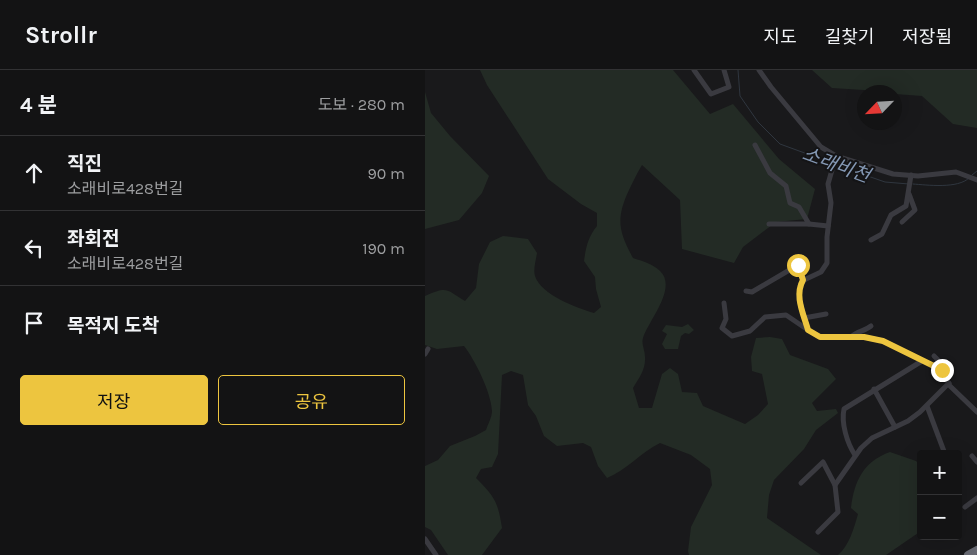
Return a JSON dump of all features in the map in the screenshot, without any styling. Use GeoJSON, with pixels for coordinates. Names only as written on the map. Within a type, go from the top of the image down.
{"type":"FeatureCollection","features":[{"type":"Feature","properties":{"kind":"highway"},"geometry":{"type":"LineString","coordinates":[[967,555],[977,550]]}},
{"type":"Feature","properties":{"kind":"street"},"geometry":{"type":"LineString","coordinates":[[694,70],[711,94],[729,87],[724,70]]}},
{"type":"Feature","properties":{"kind":"street"},"geometry":{"type":"LineString","coordinates":[[759,70],[821,148],[835,158],[910,178],[956,172],[977,180]]}},
{"type":"Feature","properties":{"kind":"street"},"geometry":{"type":"LineString","coordinates":[[755,145],[770,173],[786,186],[790,203],[799,207],[809,224]]}},
{"type":"Feature","properties":{"kind":"street"},"geometry":{"type":"LineString","coordinates":[[808,330],[799,299],[800,286],[803,280],[821,272],[827,263],[831,203],[828,184],[835,158]]}},
{"type":"Feature","properties":{"kind":"street"},"geometry":{"type":"LineString","coordinates":[[871,240],[882,234],[891,215],[906,206],[910,178]]}},
{"type":"Feature","properties":{"kind":"street"},"geometry":{"type":"LineString","coordinates":[[902,222],[915,210],[909,189]]}},
{"type":"Feature","properties":{"kind":"street"},"geometry":{"type":"LineString","coordinates":[[769,224],[829,226]]}},
{"type":"Feature","properties":{"kind":"street"},"geometry":{"type":"LineString","coordinates":[[746,291],[752,292],[798,265],[803,280]]}},
{"type":"Feature","properties":{"kind":"street"},"geometry":{"type":"LineString","coordinates":[[724,303],[726,319],[722,328],[732,336],[750,331],[765,317],[787,315],[820,337],[864,337],[883,341],[942,370],[949,383],[977,412]]}},
{"type":"Feature","properties":{"kind":"street"},"geometry":{"type":"LineString","coordinates":[[805,318],[826,314]]}},
{"type":"Feature","properties":{"kind":"street"},"geometry":{"type":"LineString","coordinates":[[850,337],[858,331],[871,326]]}},
{"type":"Feature","properties":{"kind":"street"},"geometry":{"type":"LineString","coordinates":[[934,356],[942,364],[944,374]]}},
{"type":"Feature","properties":{"kind":"street"},"geometry":{"type":"LineString","coordinates":[[855,455],[850,447],[842,417],[844,409],[922,360]]}},
{"type":"Feature","properties":{"kind":"street"},"geometry":{"type":"LineString","coordinates":[[835,485],[855,455],[872,438],[908,421],[927,406],[949,383]]}},
{"type":"Feature","properties":{"kind":"street"},"geometry":{"type":"LineString","coordinates":[[874,390],[895,427]]}},
{"type":"Feature","properties":{"kind":"street"},"geometry":{"type":"LineString","coordinates":[[927,406],[944,450]]}},
{"type":"Feature","properties":{"kind":"street"},"geometry":{"type":"LineString","coordinates":[[972,456],[977,462]]}},
{"type":"Feature","properties":{"kind":"street"},"geometry":{"type":"LineString","coordinates":[[801,484],[823,462],[835,485],[837,512],[818,532]]}},
{"type":"Feature","properties":{"kind":"street"},"geometry":{"type":"LineString","coordinates":[[965,507],[977,498]]}},
{"type":"Feature","properties":{"kind":"street"},"geometry":{"type":"LineString","coordinates":[[425,539],[436,555]]}},
{"type":"Feature","properties":{"kind":"shaded area"},"geometry":{"type":"Polygon","coordinates":[[[480,70],[673,70],[710,114],[733,104],[779,159],[815,189],[807,219],[776,222],[743,247],[734,263],[682,249],[680,200],[642,165],[625,200],[621,224],[624,240],[633,258],[647,263],[660,271],[665,278],[666,286],[660,305],[643,338],[644,366],[633,388],[639,408],[652,408],[662,374],[670,368],[678,374],[682,392],[697,393],[703,406],[745,424],[758,415],[768,404],[762,374],[752,371],[751,357],[756,338],[770,337],[782,339],[790,355],[828,369],[836,379],[812,403],[817,411],[836,409],[838,413],[816,430],[804,449],[774,480],[769,495],[767,518],[821,555],[689,555],[691,527],[712,485],[710,469],[691,455],[660,443],[621,471],[607,478],[598,466],[591,447],[583,443],[557,446],[544,436],[536,416],[528,405],[523,375],[511,371],[502,375],[498,454],[492,467],[481,469],[476,478],[495,500],[502,528],[482,555],[448,555],[431,530],[425,527],[425,466],[438,460],[450,446],[486,430],[492,411],[489,395],[482,377],[464,346],[437,349],[425,345],[425,296],[446,290],[465,301],[476,288],[479,264],[490,242],[503,236],[528,239],[537,253],[534,267],[535,276],[544,289],[552,295],[578,308],[594,313],[601,307],[595,277],[584,261],[588,242],[597,226],[597,213],[581,204],[548,179],[487,85],[480,70]]]}},
{"type":"Feature","properties":{"kind":"shaded area"},"geometry":{"type":"Polygon","coordinates":[[[812,70],[977,70],[977,128],[953,124],[922,96],[902,95],[902,85],[857,85],[857,90],[832,88],[812,70]]]}},
{"type":"Feature","properties":{"kind":"shaded area"},"geometry":{"type":"Polygon","coordinates":[[[425,92],[431,113],[450,136],[489,176],[482,193],[459,220],[425,229],[425,92]]]}},
{"type":"Feature","properties":{"kind":"shaded area"},"geometry":{"type":"Polygon","coordinates":[[[688,324],[694,330],[689,334],[685,333],[681,336],[678,349],[665,349],[662,344],[667,334],[662,331],[666,325],[682,327],[688,324]]]}},
{"type":"Feature","properties":{"kind":"shaded area"},"geometry":{"type":"Polygon","coordinates":[[[890,452],[917,462],[917,534],[886,555],[838,555],[848,542],[858,514],[851,508],[852,498],[858,481],[867,467],[881,456],[890,452]]]}},
{"type":"Feature","properties":{"kind":"waterway","name":"소래비천"},"geometry":{"type":"LineString","coordinates":[[738,70],[740,96],[758,122],[780,144],[832,163]]}},
{"type":"Feature","properties":{"kind":"waterway","name":"소래비천"},"geometry":{"type":"LineString","coordinates":[[836,165],[885,182],[909,184]]}},
{"type":"Feature","properties":{"kind":"waterway","name":"소래비천"},"geometry":{"type":"LineString","coordinates":[[972,175],[977,171]]}},
{"type":"Feature","properties":{"kind":"waterway","name":"소래비천"},"geometry":{"type":"LineString","coordinates":[[913,184],[950,185],[958,184],[969,178]]}},
{"type":"Feature","properties":{"kind":"route"},"geometry":{"type":"LineString","coordinates":[[798,265],[803,280],[800,286],[799,299],[808,330],[820,337],[864,337],[883,341],[942,370]]}}]}
